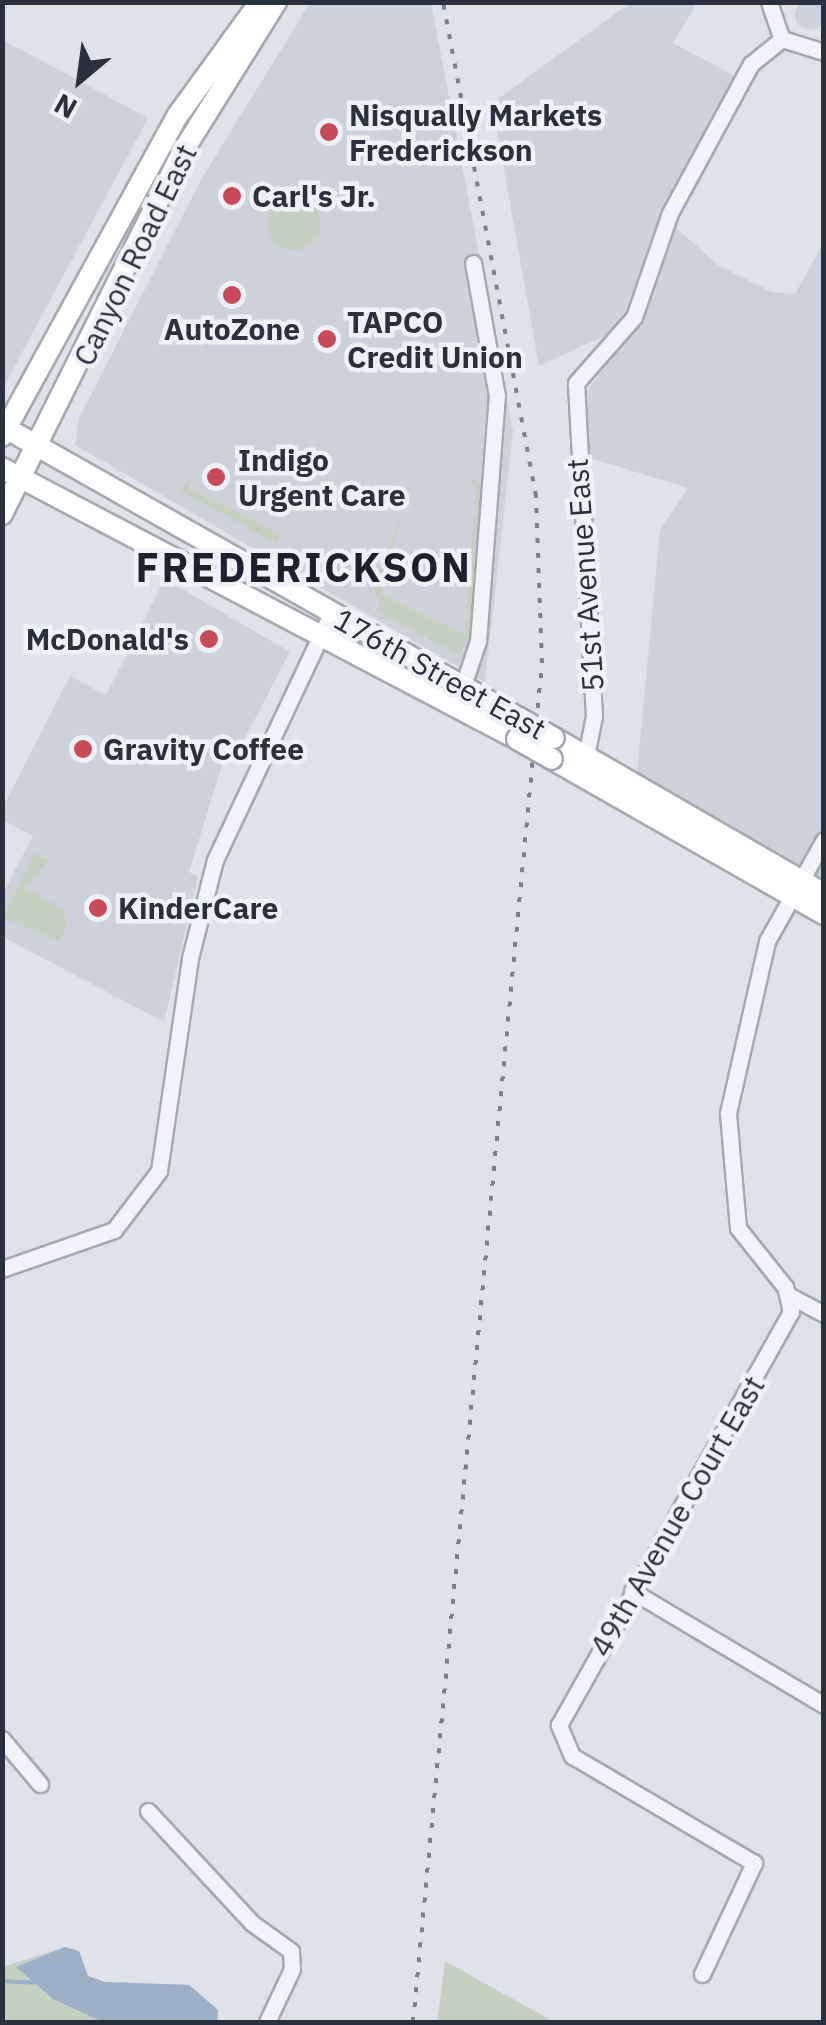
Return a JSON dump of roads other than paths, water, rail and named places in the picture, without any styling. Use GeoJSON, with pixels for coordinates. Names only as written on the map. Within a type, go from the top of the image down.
{"type":"FeatureCollection","features":[{"type":"Feature","properties":{"kind":"main road","name":"Canyon Road East"},"geometry":{"type":"LineString","coordinates":[[4,430],[178,115],[260,2]]}},
{"type":"Feature","properties":{"kind":"main road","name":"Canyon Road East"},"geometry":{"type":"LineString","coordinates":[[2,514],[12,473],[38,447],[183,151],[276,2]]}},
{"type":"Feature","properties":{"kind":"main road","name":"176th Street East"},"geometry":{"type":"LineString","coordinates":[[4,430],[463,686],[518,728]]}},
{"type":"Feature","properties":{"kind":"main road","name":"176th Street East"},"geometry":{"type":"LineString","coordinates":[[12,473],[319,636],[518,728],[796,888],[824,894]]}},
{"type":"Feature","properties":{"kind":"main road","name":"176th Street East"},"geometry":{"type":"LineString","coordinates":[[553,749],[586,756],[796,888],[824,914]]}},
{"type":"Feature","properties":{"kind":"street"},"geometry":{"type":"LineString","coordinates":[[768,2],[782,40],[824,52]]}},
{"type":"Feature","properties":{"kind":"street","name":"51st Avenue East"},"geometry":{"type":"LineString","coordinates":[[586,756],[594,716],[574,392],[587,362],[634,317],[670,213],[751,64],[782,40]]}},
{"type":"Feature","properties":{"kind":"street"},"geometry":{"type":"LineString","coordinates":[[463,686],[478,641],[497,396],[474,262]]}},
{"type":"Feature","properties":{"kind":"street"},"geometry":{"type":"LineString","coordinates":[[2,1270],[44,1268],[114,1230],[158,1172],[190,958],[215,860],[331,614]]}},
{"type":"Feature","properties":{"kind":"street"},"geometry":{"type":"LineString","coordinates":[[824,840],[796,888],[744,1020],[727,1137],[742,1237],[788,1295],[824,1314]]}},
{"type":"Feature","properties":{"kind":"street","name":"49th Avenue Court East"},"geometry":{"type":"LineString","coordinates":[[702,1974],[755,1866],[741,1849],[583,1763],[560,1736],[563,1711],[769,1358],[790,1312],[788,1295]]}},
{"type":"Feature","properties":{"kind":"street"},"geometry":{"type":"LineString","coordinates":[[632,1591],[824,1704]]}},
{"type":"Feature","properties":{"kind":"street"},"geometry":{"type":"LineString","coordinates":[[2,1739],[40,1784]]}},
{"type":"Feature","properties":{"kind":"street"},"geometry":{"type":"LineString","coordinates":[[148,1811],[291,1952],[292,1969],[266,2022]]}},
{"type":"Feature","properties":{"kind":"water"},"geometry":{"type":"Polygon","coordinates":[[[65,1947],[79,1951],[88,1976],[105,1982],[189,1985],[218,2010],[217,2022],[103,2022],[53,1999],[16,1967],[65,1947]]]}},
{"type":"Feature","properties":{"kind":"waterway"},"geometry":{"type":"LineString","coordinates":[[2,1981],[35,1983]]}},
{"type":"Feature","properties":{"kind":"railway"},"geometry":{"type":"LineString","coordinates":[[413,2022],[542,663],[536,496],[443,2]]}},
{"type":"Feature","properties":{"kind":"place","name":"Nisqually Markets Frederickson"},"geometry":{"type":"Point","coordinates":[329,132]}},
{"type":"Feature","properties":{"kind":"place","name":"Carl's Jr."},"geometry":{"type":"Point","coordinates":[232,196]}},
{"type":"Feature","properties":{"kind":"place","name":"AutoZone"},"geometry":{"type":"Point","coordinates":[232,295]}},
{"type":"Feature","properties":{"kind":"place","name":"TAPCO Credit Union"},"geometry":{"type":"Point","coordinates":[327,339]}},
{"type":"Feature","properties":{"kind":"place","name":"Indigo Urgent Care"},"geometry":{"type":"Point","coordinates":[216,477]}},
{"type":"Feature","properties":{"kind":"place","name":"McDonald's"},"geometry":{"type":"Point","coordinates":[209,639]}},
{"type":"Feature","properties":{"kind":"place","name":"Gravity Coffee"},"geometry":{"type":"Point","coordinates":[83,749]}},
{"type":"Feature","properties":{"kind":"place","name":"KinderCare"},"geometry":{"type":"Point","coordinates":[98,908]}},
{"type":"Feature","properties":{"kind":"district","name":"FREDERICKSON"},"geometry":{"type":"Point","coordinates":[304,567]}}]}
